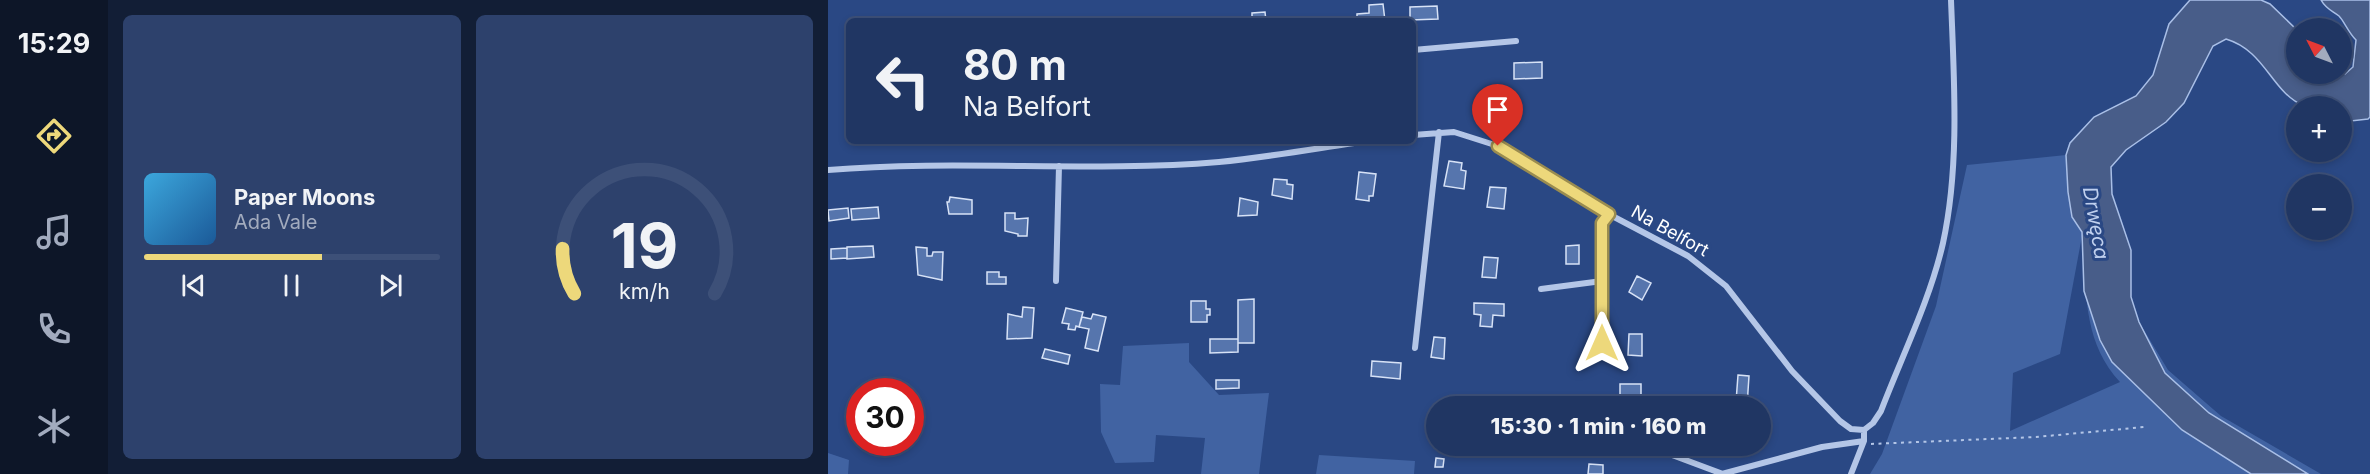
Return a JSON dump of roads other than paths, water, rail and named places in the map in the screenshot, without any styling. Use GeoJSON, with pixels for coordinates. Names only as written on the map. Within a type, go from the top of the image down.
{"type":"FeatureCollection","features":[{"type":"Feature","properties":{"kind":"street"},"geometry":{"type":"LineString","coordinates":[[1851,474],[1864,441],[1864,430],[1873,423],[1881,411],[1931,283],[1943,243],[1951,177],[1953,123],[1951,0]]}},
{"type":"Feature","properties":{"kind":"street"},"geometry":{"type":"LineString","coordinates":[[1416,50],[1516,41]]}},
{"type":"Feature","properties":{"kind":"street"},"geometry":{"type":"LineString","coordinates":[[1414,348],[1439,132]]}},
{"type":"Feature","properties":{"kind":"street","name":"Na Belfort"},"geometry":{"type":"LineString","coordinates":[[1416,135],[1439,132],[1467,134],[1498,146],[1609,214],[1688,256],[1726,286],[1792,371],[1815,396],[1851,429],[1864,430]]}},
{"type":"Feature","properties":{"kind":"street"},"geometry":{"type":"LineString","coordinates":[[828,170],[931,164],[1059,166],[1219,162],[1347,144]]}},
{"type":"Feature","properties":{"kind":"street"},"geometry":{"type":"LineString","coordinates":[[1056,281],[1059,166]]}},
{"type":"Feature","properties":{"kind":"street"},"geometry":{"type":"LineString","coordinates":[[1602,343],[1602,223],[1609,214]]}},
{"type":"Feature","properties":{"kind":"street"},"geometry":{"type":"LineString","coordinates":[[1541,289],[1602,281]]}},
{"type":"Feature","properties":{"kind":"street"},"geometry":{"type":"LineString","coordinates":[[1675,456],[1723,474],[1822,447],[1864,441]]}},
{"type":"Feature","properties":{"kind":"water","name":"Drwęca"},"geometry":{"type":"Polygon","coordinates":[[[2190,0],[2261,0],[2270,4],[2286,19],[2286,84],[2352,84],[2356,40],[2352,35],[2352,18],[2340,18],[2321,0],[2370,0],[2370,117],[2368,119],[2352,121],[2352,96],[2289,96],[2260,62],[2239,45],[2226,39],[2213,46],[2184,103],[2166,122],[2126,150],[2111,167],[2112,194],[2131,250],[2131,297],[2139,322],[2165,373],[2209,413],[2308,474],[2251,474],[2182,430],[2112,362],[2100,340],[2084,291],[2082,232],[2072,217],[2066,155],[2070,143],[2094,117],[2136,96],[2153,75],[2169,24],[2190,0]]]}}]}
